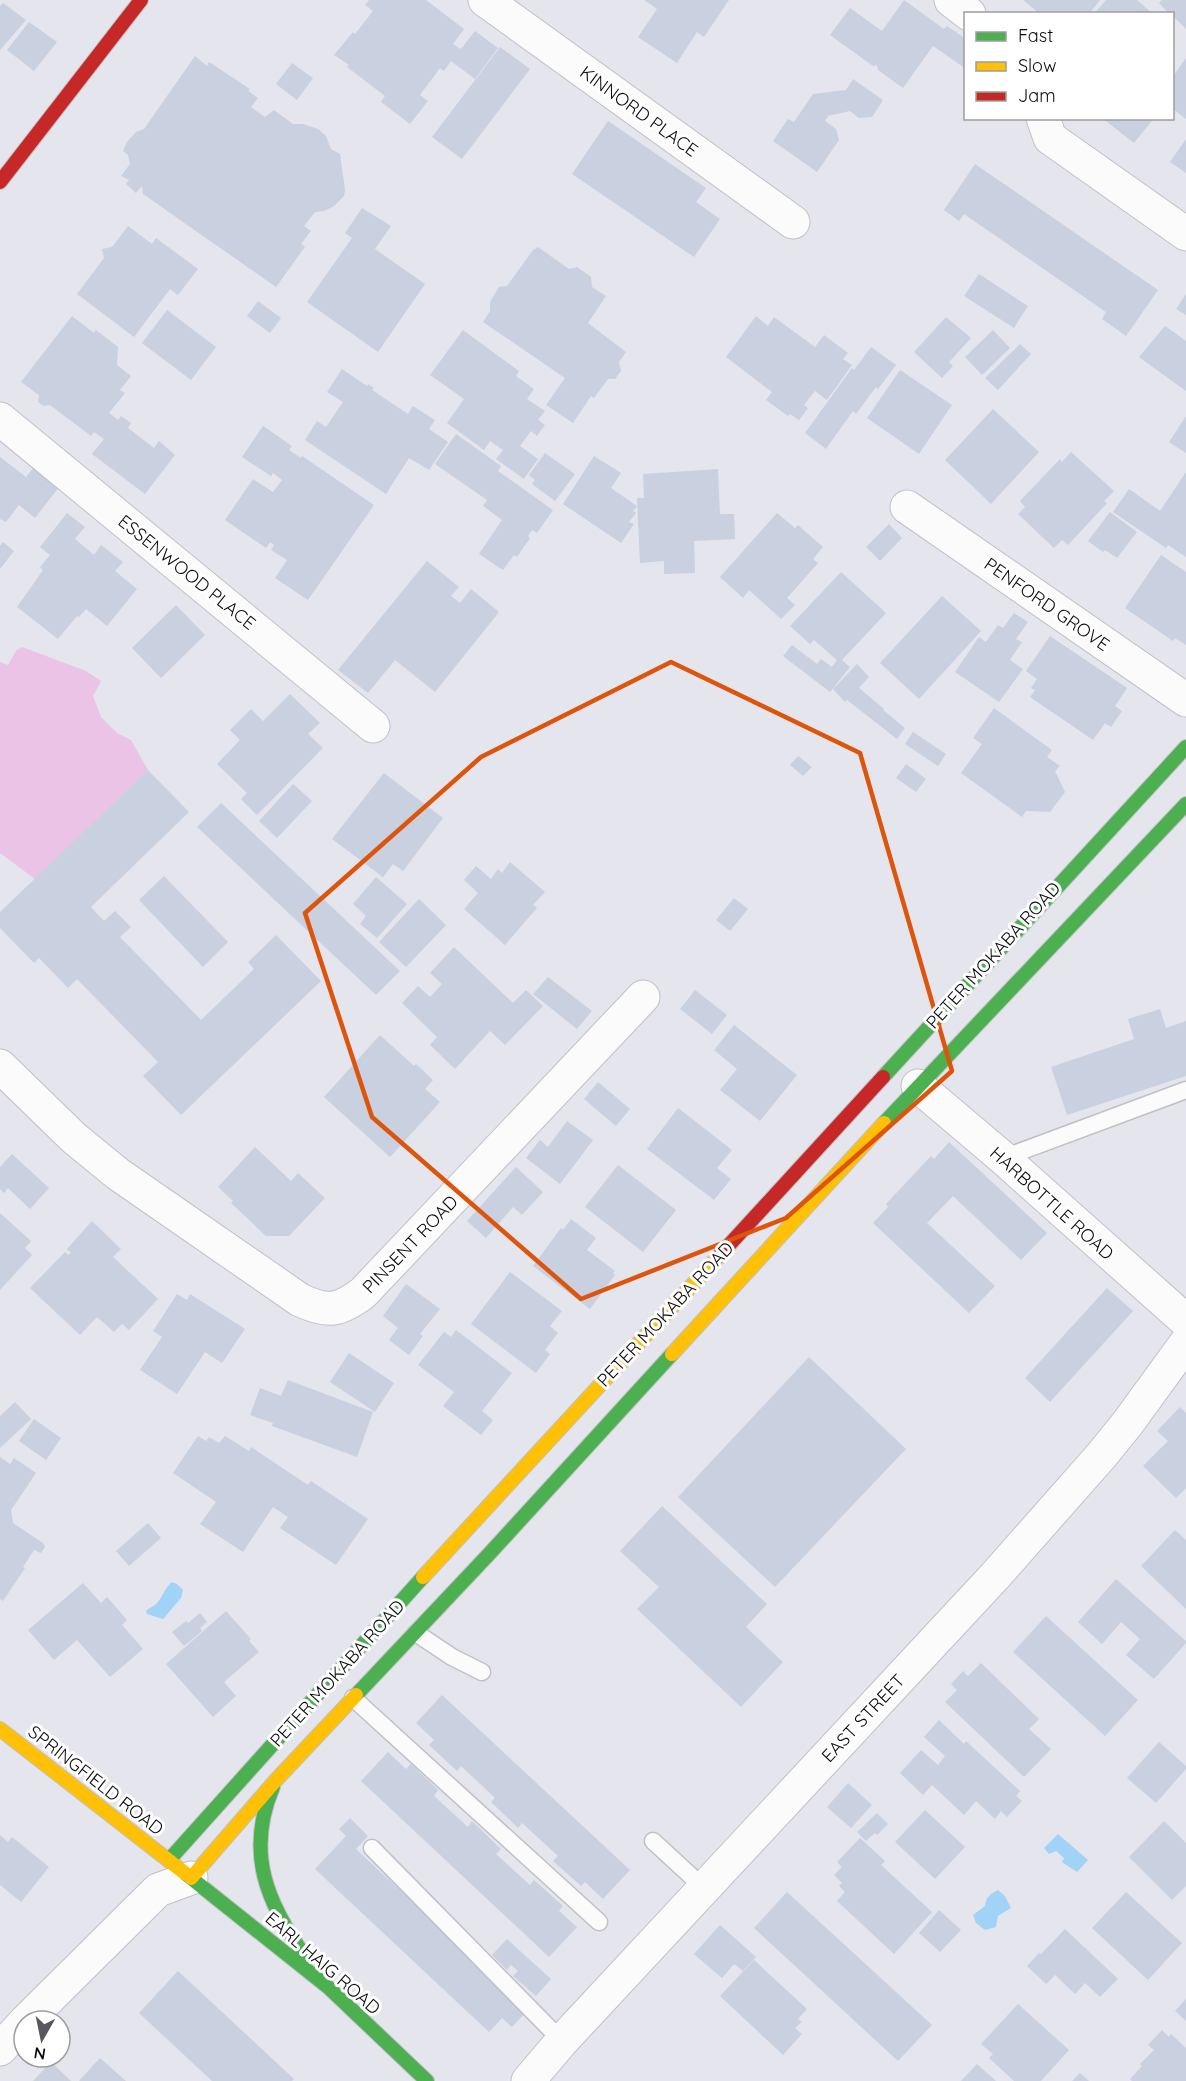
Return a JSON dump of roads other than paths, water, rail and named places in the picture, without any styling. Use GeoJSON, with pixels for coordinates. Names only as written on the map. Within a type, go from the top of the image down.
{"type":"FeatureCollection","features":[{"type":"Feature","properties":{"kind":"street"},"geometry":{"type":"LineString","coordinates":[[0,182],[141,0]]}},
{"type":"Feature","properties":{"kind":"street","name":"KINNORD PLACE"},"geometry":{"type":"LineString","coordinates":[[485,0],[792,222]]}},
{"type":"Feature","properties":{"kind":"street"},"geometry":{"type":"LineString","coordinates":[[951,0],[966,12]]}},
{"type":"Feature","properties":{"kind":"street"},"geometry":{"type":"LineString","coordinates":[[1044,120],[1050,138],[1186,234]]}},
{"type":"Feature","properties":{"kind":"street","name":"ESSENWOOD PLACE"},"geometry":{"type":"LineString","coordinates":[[0,418],[373,726]]}},
{"type":"Feature","properties":{"kind":"street","name":"PENFORD GROVE"},"geometry":{"type":"LineString","coordinates":[[907,507],[1186,700]]}},
{"type":"Feature","properties":{"kind":"street","name":"PETER MOKABA ROAD"},"geometry":{"type":"LineString","coordinates":[[180,1869],[527,1464],[1053,889],[1186,747]]}},
{"type":"Feature","properties":{"kind":"street","name":"PETER MOKABA ROAD"},"geometry":{"type":"LineString","coordinates":[[38,2009],[180,1869],[231,1829],[416,1633],[918,1086],[1077,905],[1186,804]]}},
{"type":"Feature","properties":{"kind":"street"},"geometry":{"type":"LineString","coordinates":[[1053,889],[1077,905]]}},
{"type":"Feature","properties":{"kind":"street","name":"PINSENT ROAD"},"geometry":{"type":"LineString","coordinates":[[0,1066],[74,1138],[118,1174],[300,1300],[323,1309],[333,1310],[349,1304],[363,1293],[643,997]]}},
{"type":"Feature","properties":{"kind":"street","name":"HARBOTTLE ROAD"},"geometry":{"type":"LineString","coordinates":[[918,1086],[1003,1158],[1186,1321]]}},
{"type":"Feature","properties":{"kind":"street","name":"EAST STREET"},"geometry":{"type":"LineString","coordinates":[[528,2081],[562,2041],[995,1576],[1101,1456],[1186,1343]]}},
{"type":"Feature","properties":{"kind":"street","name":"SPRINGFIELD ROAD"},"geometry":{"type":"LineString","coordinates":[[0,1729],[180,1869]]}},
{"type":"Feature","properties":{"kind":"street"},"geometry":{"type":"LineString","coordinates":[[276,1780],[267,1799],[261,1824],[262,1874],[290,1937],[327,1987]]}},
{"type":"Feature","properties":{"kind":"street","name":"EARL HAIG ROAD"},"geometry":{"type":"LineString","coordinates":[[180,1869],[327,1987],[427,2081]]}},
{"type":"Feature","properties":{"kind":"street","name":"PETER MOKABA ROAD"},"geometry":{"type":"LineString","coordinates":[[0,2049],[12,2036]]}},
{"type":"Feature","properties":{"kind":"lane"},"geometry":{"type":"LineString","coordinates":[[1003,1158],[1186,1090]]}},
{"type":"Feature","properties":{"kind":"lane"},"geometry":{"type":"LineString","coordinates":[[416,1633],[452,1658],[482,1671]]}},
{"type":"Feature","properties":{"kind":"lane"},"geometry":{"type":"LineString","coordinates":[[353,1698],[599,1922]]}},
{"type":"Feature","properties":{"kind":"lane"},"geometry":{"type":"LineString","coordinates":[[653,1841],[704,1888]]}},
{"type":"Feature","properties":{"kind":"lane"},"geometry":{"type":"LineString","coordinates":[[372,1848],[562,2041]]}},
{"type":"Feature","properties":{"kind":"water"},"geometry":{"type":"Polygon","coordinates":[[[172,1582],[183,1590],[181,1598],[163,1619],[147,1614],[146,1611],[158,1602],[172,1582]]]}},
{"type":"Feature","properties":{"kind":"water"},"geometry":{"type":"Polygon","coordinates":[[[1058,1834],[1088,1860],[1077,1872],[1062,1862],[1064,1858],[1056,1851],[1049,1854],[1044,1848],[1058,1834]]]}},
{"type":"Feature","properties":{"kind":"water"},"geometry":{"type":"Polygon","coordinates":[[[998,1890],[1005,1896],[1011,1908],[998,1916],[996,1927],[985,1930],[976,1923],[973,1915],[985,1906],[989,1896],[998,1890]]]}}]}
